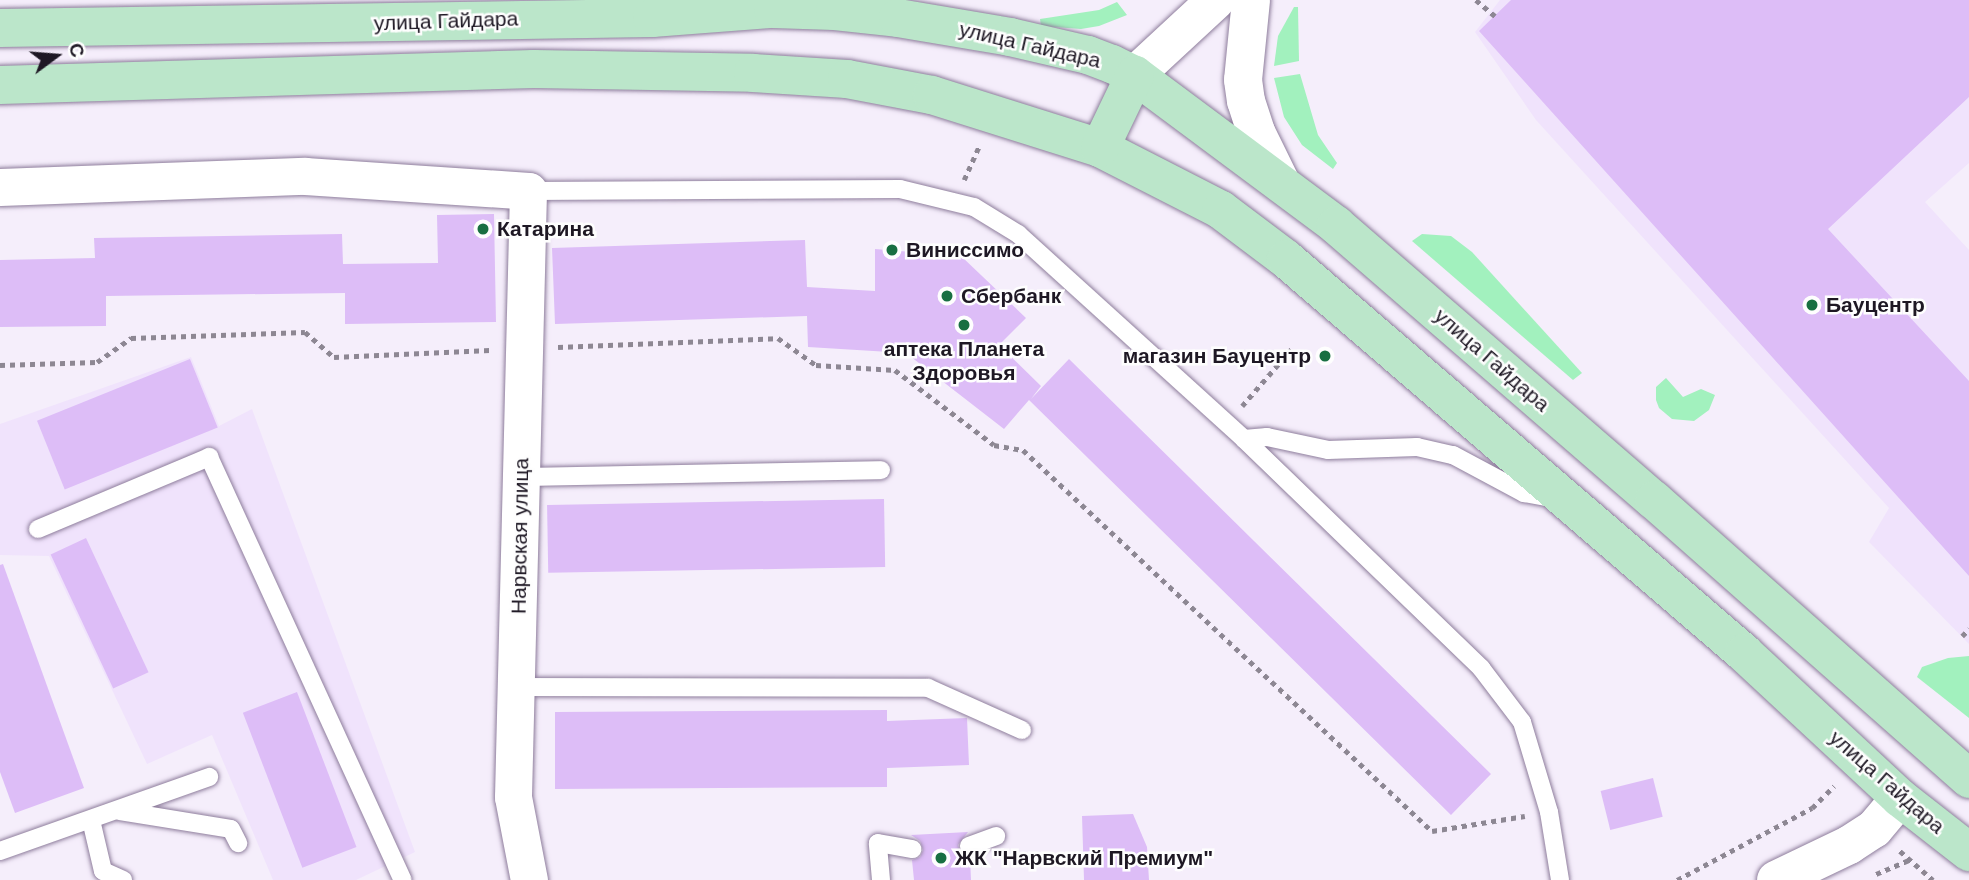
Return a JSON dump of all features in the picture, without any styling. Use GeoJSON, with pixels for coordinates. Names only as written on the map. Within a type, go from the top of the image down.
{"type":"FeatureCollection","features":[{"type":"Feature","properties":{"kind":"main road"},"geometry":{"type":"LineString","coordinates":[[1100,148],[1135,75],[1216,0]]}},
{"type":"Feature","properties":{"kind":"main road"},"geometry":{"type":"LineString","coordinates":[[1251,0],[1243,80],[1246,101],[1256,132],[1281,183]]}},
{"type":"Feature","properties":{"kind":"main road","name":"улица Гайдара"},"geometry":{"type":"LineString","coordinates":[[0,28],[334,24],[549,9],[652,18],[774,9],[835,11],[898,18],[1010,37],[1088,55],[1135,75],[1336,226],[1654,500],[1969,779]]}},
{"type":"Feature","properties":{"kind":"main road","name":"улица Гайдара"},"geometry":{"type":"LineString","coordinates":[[0,85],[534,69],[753,73],[847,79],[932,95],[1100,148],[1221,210],[1286,259],[1572,502],[1744,653],[1900,798],[1969,852]]}},
{"type":"Feature","properties":{"kind":"main road"},"geometry":{"type":"LineString","coordinates":[[1776,880],[1849,845],[1874,829],[1900,798]]}},
{"type":"Feature","properties":{"kind":"street"},"geometry":{"type":"LineString","coordinates":[[0,187],[305,176],[528,191]]}},
{"type":"Feature","properties":{"kind":"street","name":"Нарвская улица"},"geometry":{"type":"LineString","coordinates":[[528,191],[513,797],[529,880]]}},
{"type":"Feature","properties":{"kind":"lane"},"geometry":{"type":"LineString","coordinates":[[528,191],[900,189],[974,207],[1017,234],[1244,439],[1481,668],[1522,722],[1549,812],[1560,880]]}},
{"type":"Feature","properties":{"kind":"lane"},"geometry":{"type":"LineString","coordinates":[[1244,439],[1267,437],[1328,450],[1417,447],[1453,455],[1524,493],[1572,502]]}},
{"type":"Feature","properties":{"kind":"lane"},"geometry":{"type":"LineString","coordinates":[[38,529],[209,457],[403,880]]}},
{"type":"Feature","properties":{"kind":"lane"},"geometry":{"type":"LineString","coordinates":[[521,477],[881,470]]}},
{"type":"Feature","properties":{"kind":"lane"},"geometry":{"type":"LineString","coordinates":[[516,687],[928,688],[1022,730]]}},
{"type":"Feature","properties":{"kind":"lane"},"geometry":{"type":"LineString","coordinates":[[0,851],[209,778]]}},
{"type":"Feature","properties":{"kind":"lane"},"geometry":{"type":"LineString","coordinates":[[117,811],[231,829],[237,843]]}},
{"type":"Feature","properties":{"kind":"lane"},"geometry":{"type":"LineString","coordinates":[[91,820],[103,871],[123,880]]}},
{"type":"Feature","properties":{"kind":"lane"},"geometry":{"type":"LineString","coordinates":[[969,846],[996,836]]}},
{"type":"Feature","properties":{"kind":"lane"},"geometry":{"type":"LineString","coordinates":[[881,880],[878,842],[912,849]]}},
{"type":"Feature","properties":{"kind":"path"},"geometry":{"type":"LineString","coordinates":[[1476,0],[1495,16]]}},
{"type":"Feature","properties":{"kind":"path"},"geometry":{"type":"LineString","coordinates":[[953,202],[981,143]]}},
{"type":"Feature","properties":{"kind":"path"},"geometry":{"type":"LineString","coordinates":[[0,365],[97,362],[131,338],[305,332],[334,357],[778,338],[816,365],[895,370],[994,445],[1023,450],[1432,831],[1549,812]]}},
{"type":"Feature","properties":{"kind":"path"},"geometry":{"type":"LineString","coordinates":[[1226,423],[1294,346]]}},
{"type":"Feature","properties":{"kind":"path"},"geometry":{"type":"LineString","coordinates":[[1962,636],[1969,629]]}},
{"type":"Feature","properties":{"kind":"path"},"geometry":{"type":"LineString","coordinates":[[1677,880],[1812,808],[1834,786]]}},
{"type":"Feature","properties":{"kind":"path"},"geometry":{"type":"LineString","coordinates":[[1894,846],[1933,880]]}},
{"type":"Feature","properties":{"kind":"path"},"geometry":{"type":"LineString","coordinates":[[1874,875],[1911,859]]}},
{"type":"Feature","properties":{"kind":"shaded area","name":"Бауцентр"},"geometry":{"type":"Polygon","coordinates":[[[1500,0],[1969,0],[1969,163],[1925,202],[1969,250],[1969,644],[1869,542],[1889,508],[1536,120],[1475,32],[1500,0]]]}},
{"type":"Feature","properties":{"kind":"shaded area"},"geometry":{"type":"Polygon","coordinates":[[[191,357],[219,426],[252,409],[415,852],[356,880],[273,880],[212,735],[147,764],[49,556],[0,555],[0,424],[191,357]]]}},
{"type":"Feature","properties":{"kind":"green space"},"geometry":{"type":"Polygon","coordinates":[[[1117,2],[1127,15],[1099,26],[1081,29],[1041,26],[1040,19],[1099,10],[1117,2]]]}},
{"type":"Feature","properties":{"kind":"green space"},"geometry":{"type":"Polygon","coordinates":[[[1294,7],[1298,7],[1299,61],[1274,66],[1278,36],[1294,7]]]}},
{"type":"Feature","properties":{"kind":"green space"},"geometry":{"type":"Polygon","coordinates":[[[1300,74],[1318,135],[1337,163],[1333,169],[1302,145],[1284,117],[1274,78],[1300,74]]]}},
{"type":"Feature","properties":{"kind":"green space"},"geometry":{"type":"Polygon","coordinates":[[[1422,234],[1451,236],[1472,252],[1582,373],[1573,380],[1412,241],[1422,234]]]}},
{"type":"Feature","properties":{"kind":"green space"},"geometry":{"type":"Polygon","coordinates":[[[1666,378],[1683,397],[1701,389],[1715,395],[1709,410],[1694,421],[1672,419],[1659,408],[1656,400],[1656,387],[1666,378]]]}},
{"type":"Feature","properties":{"kind":"green space"},"geometry":{"type":"Polygon","coordinates":[[[1969,656],[1969,718],[1917,677],[1922,667],[1948,658],[1969,656]]]}},
{"type":"Feature","properties":{"kind":"building","name":"Бауцентр"},"geometry":{"type":"Polygon","coordinates":[[[1511,0],[1969,0],[1969,97],[1828,229],[1969,381],[1969,576],[1479,31],[1511,0]]]}},
{"type":"Feature","properties":{"kind":"building"},"geometry":{"type":"Polygon","coordinates":[[[494,214],[496,322],[345,324],[345,293],[106,296],[106,326],[0,327],[0,260],[95,258],[94,238],[342,234],[343,264],[438,263],[437,215],[494,214]]]}},
{"type":"Feature","properties":{"kind":"building"},"geometry":{"type":"Polygon","coordinates":[[[805,240],[807,287],[875,291],[875,249],[961,256],[1026,318],[999,345],[1041,386],[1031,399],[1069,359],[1491,774],[1451,815],[1029,400],[1004,429],[906,353],[808,347],[807,316],[555,324],[552,248],[805,240]]]}},
{"type":"Feature","properties":{"kind":"building"},"geometry":{"type":"Polygon","coordinates":[[[190,359],[218,428],[65,489],[37,421],[190,359]]]}},
{"type":"Feature","properties":{"kind":"building"},"geometry":{"type":"Polygon","coordinates":[[[884,499],[885,567],[548,573],[547,505],[884,499]]]}},
{"type":"Feature","properties":{"kind":"building"},"geometry":{"type":"Polygon","coordinates":[[[86,538],[149,672],[113,689],[51,554],[86,538]]]}},
{"type":"Feature","properties":{"kind":"building"},"geometry":{"type":"Polygon","coordinates":[[[3,564],[84,788],[15,813],[0,772],[0,565],[3,564]]]}},
{"type":"Feature","properties":{"kind":"building"},"geometry":{"type":"Polygon","coordinates":[[[297,692],[356,847],[302,868],[243,713],[297,692]]]}},
{"type":"Feature","properties":{"kind":"building"},"geometry":{"type":"Polygon","coordinates":[[[887,710],[887,721],[967,718],[969,765],[887,768],[887,787],[555,789],[555,712],[887,710]]]}},
{"type":"Feature","properties":{"kind":"building"},"geometry":{"type":"Polygon","coordinates":[[[1653,778],[1663,817],[1610,830],[1601,791],[1653,778]]]}},
{"type":"Feature","properties":{"kind":"building"},"geometry":{"type":"Polygon","coordinates":[[[1133,814],[1147,847],[1149,880],[1084,880],[1082,816],[1133,814]]]}},
{"type":"Feature","properties":{"kind":"building","name":"ЖК \"Нарвский Премиум\""},"geometry":{"type":"Polygon","coordinates":[[[968,832],[958,845],[961,854],[970,857],[971,880],[914,880],[912,860],[920,857],[923,850],[920,841],[911,835],[968,832]]]}},
{"type":"Feature","properties":{"kind":"place","name":"Катарина"},"geometry":{"type":"Point","coordinates":[483,229]}},
{"type":"Feature","properties":{"kind":"place","name":"Виниссимо"},"geometry":{"type":"Point","coordinates":[892,250]}},
{"type":"Feature","properties":{"kind":"place","name":"Сбербанк"},"geometry":{"type":"Point","coordinates":[947,296]}},
{"type":"Feature","properties":{"kind":"place","name":"Бауцентр"},"geometry":{"type":"Point","coordinates":[1812,305]}},
{"type":"Feature","properties":{"kind":"place","name":"аптека Планета Здоровья"},"geometry":{"type":"Point","coordinates":[964,325]}},
{"type":"Feature","properties":{"kind":"place","name":"магазин Бауцентр"},"geometry":{"type":"Point","coordinates":[1325,356]}},
{"type":"Feature","properties":{"kind":"place","name":"ЖК \"Нарвский Премиум\""},"geometry":{"type":"Point","coordinates":[941,858]}}]}
